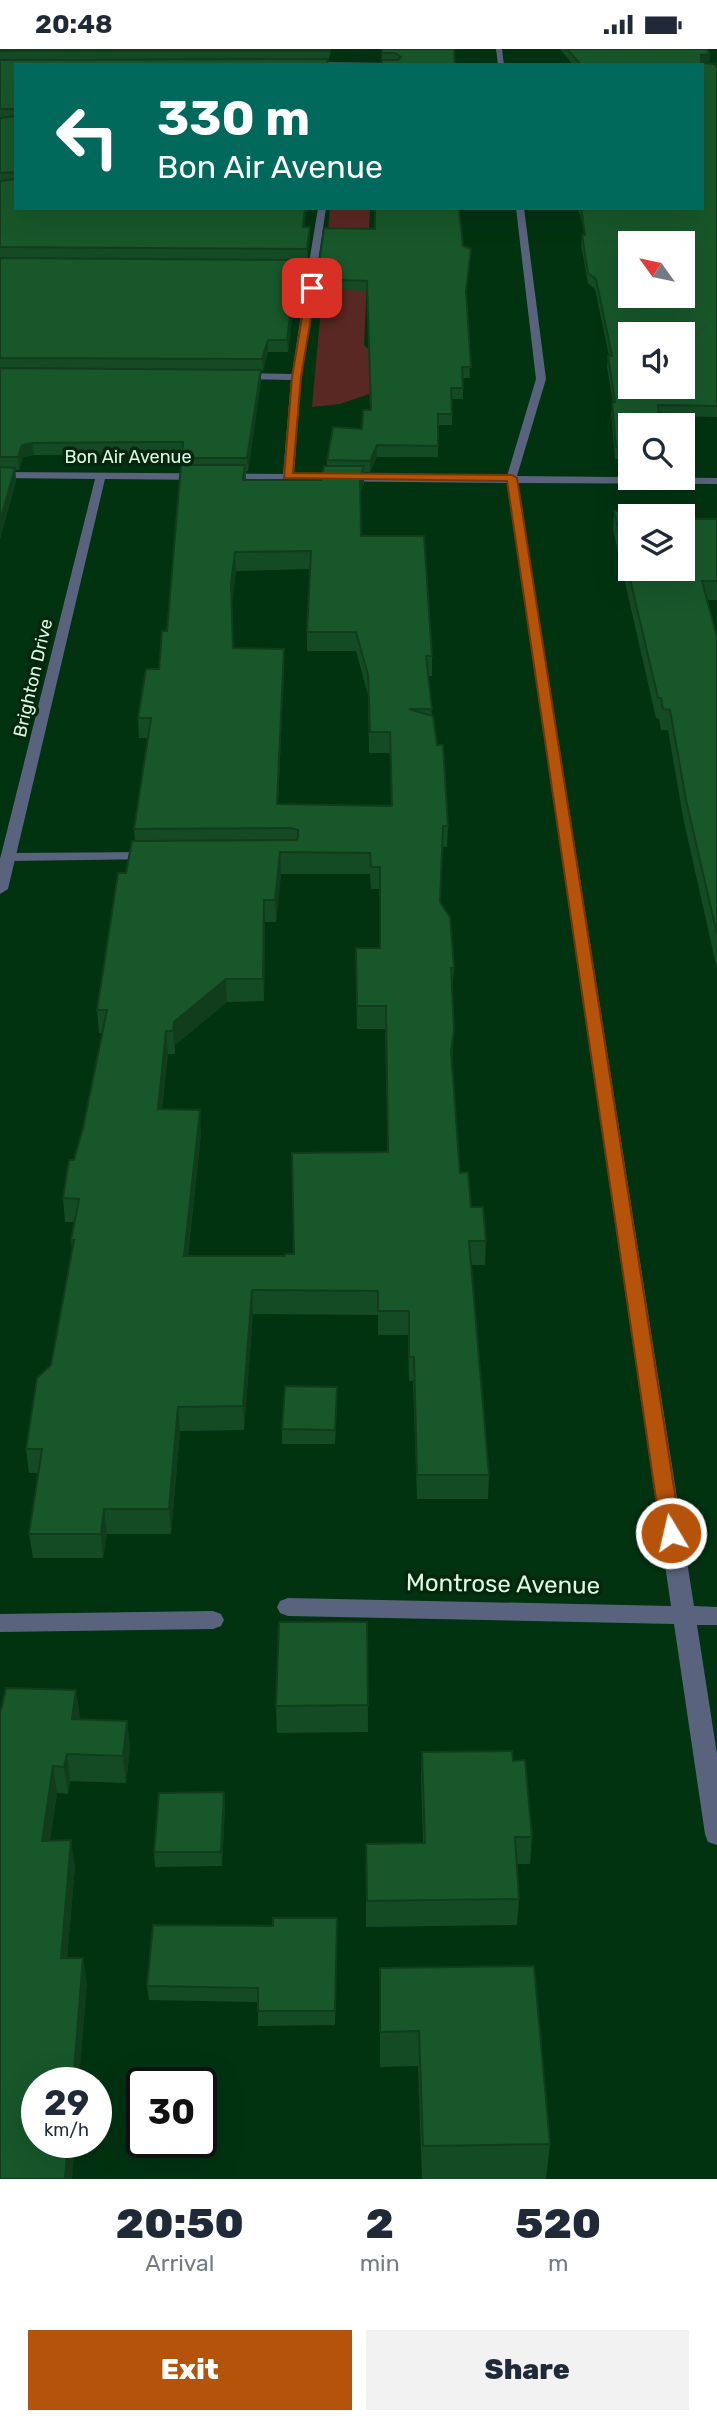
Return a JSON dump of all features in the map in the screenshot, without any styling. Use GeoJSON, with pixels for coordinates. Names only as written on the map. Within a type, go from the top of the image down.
{"type":"FeatureCollection","features":[{"type":"Feature","properties":{"kind":"street"},"geometry":{"type":"LineString","coordinates":[[321,63],[354,62]]}},
{"type":"Feature","properties":{"kind":"street"},"geometry":{"type":"LineString","coordinates":[[288,475],[296,377],[322,210]]}},
{"type":"Feature","properties":{"kind":"street"},"geometry":{"type":"LineString","coordinates":[[520,210],[541,379],[512,469],[512,478],[717,1834]]}},
{"type":"Feature","properties":{"kind":"street"},"geometry":{"type":"LineString","coordinates":[[274,265],[315,265]]}},
{"type":"Feature","properties":{"kind":"street"},"geometry":{"type":"LineString","coordinates":[[229,376],[296,377]]}},
{"type":"Feature","properties":{"kind":"street","name":"Bon Air Avenue"},"geometry":{"type":"LineString","coordinates":[[0,475],[288,475],[717,481]]}},
{"type":"Feature","properties":{"kind":"street","name":"Brighton Drive"},"geometry":{"type":"LineString","coordinates":[[0,889],[4,857],[101,475]]}},
{"type":"Feature","properties":{"kind":"street"},"geometry":{"type":"LineString","coordinates":[[4,857],[173,856]]}},
{"type":"Feature","properties":{"kind":"street","name":"Montrose Avenue"},"geometry":{"type":"LineString","coordinates":[[288,1607],[717,1616]]}},
{"type":"Feature","properties":{"kind":"street"},"geometry":{"type":"LineString","coordinates":[[0,1623],[213,1621]]}},
{"type":"Feature","properties":{"kind":"shaded area"},"geometry":{"type":"Polygon","coordinates":[[[330,210],[370,210],[364,345],[385,367],[378,391],[340,404],[312,407],[330,210]]]}},
{"type":"Feature","properties":{"kind":"building"},"geometry":{"type":"Polygon","coordinates":[[[0,49],[330,49],[0,51],[0,49]]]}},
{"type":"Feature","properties":{"kind":"building"},"geometry":{"type":"Polygon","coordinates":[[[382,49],[454,49],[455,63],[381,63],[382,60],[398,60],[401,57],[395,53],[382,53],[382,49]]]}},
{"type":"Feature","properties":{"kind":"building"},"geometry":{"type":"Polygon","coordinates":[[[567,49],[707,49],[710,54],[701,55],[701,63],[579,63],[567,49]]]}},
{"type":"Feature","properties":{"kind":"building"},"geometry":{"type":"Polygon","coordinates":[[[328,59],[327,63],[14,63],[14,109],[0,109],[0,60],[328,59]]]}},
{"type":"Feature","properties":{"kind":"building"},"geometry":{"type":"Polygon","coordinates":[[[704,63],[715,64],[717,406],[658,405],[659,413],[618,413],[616,447],[612,403],[615,402],[608,356],[612,356],[596,279],[588,273],[582,235],[585,235],[581,210],[704,210],[704,63]]]}},
{"type":"Feature","properties":{"kind":"building"},"geometry":{"type":"Polygon","coordinates":[[[14,116],[14,172],[0,173],[0,118],[14,116]]]}},
{"type":"Feature","properties":{"kind":"building"},"geometry":{"type":"Polygon","coordinates":[[[14,179],[14,210],[305,210],[303,227],[310,227],[307,249],[0,247],[0,181],[14,179]]]}},
{"type":"Feature","properties":{"kind":"building"},"geometry":{"type":"Polygon","coordinates":[[[375,210],[459,210],[463,246],[471,249],[466,291],[471,367],[462,367],[463,388],[451,388],[452,414],[438,414],[438,446],[377,445],[370,461],[327,460],[333,427],[362,429],[363,410],[371,410],[367,281],[317,279],[324,228],[375,229],[375,210]]]}},
{"type":"Feature","properties":{"kind":"building"},"geometry":{"type":"Polygon","coordinates":[[[0,258],[305,260],[302,278],[295,277],[287,340],[268,340],[262,359],[0,358],[0,258]]]}},
{"type":"Feature","properties":{"kind":"building"},"geometry":{"type":"Polygon","coordinates":[[[0,368],[261,370],[247,458],[182,458],[183,442],[32,443],[22,445],[18,457],[0,457],[0,368]]]}},
{"type":"Feature","properties":{"kind":"building"},"geometry":{"type":"Polygon","coordinates":[[[181,465],[245,465],[243,480],[321,480],[324,466],[364,466],[360,476],[361,536],[424,536],[432,656],[426,656],[432,709],[409,709],[433,716],[437,745],[443,745],[448,826],[443,826],[440,902],[450,917],[454,968],[451,968],[454,1030],[451,1051],[460,1173],[468,1172],[471,1207],[483,1207],[486,1241],[469,1241],[489,1475],[417,1475],[414,1357],[409,1357],[409,1311],[378,1311],[378,1291],[252,1290],[243,1406],[178,1407],[169,1509],[104,1509],[101,1534],[29,1534],[42,1449],[26,1449],[37,1378],[51,1365],[74,1240],[71,1240],[79,1199],[63,1198],[69,1160],[74,1160],[83,1128],[107,1010],[97,1010],[118,873],[126,873],[132,841],[298,838],[298,830],[291,828],[134,829],[151,718],[138,718],[146,669],[159,669],[162,631],[167,631],[181,465]],[[311,551],[235,552],[231,584],[233,648],[284,649],[277,804],[392,806],[390,732],[370,732],[368,675],[356,632],[307,632],[311,551]],[[280,852],[275,900],[264,900],[263,979],[226,979],[174,1022],[173,1031],[166,1031],[158,1109],[200,1110],[184,1256],[294,1254],[292,1153],[388,1152],[386,1006],[357,1006],[356,948],[380,948],[380,867],[371,867],[370,853],[280,852]]]}},
{"type":"Feature","properties":{"kind":"building"},"geometry":{"type":"Polygon","coordinates":[[[0,467],[15,468],[0,521],[0,467]]]}},
{"type":"Feature","properties":{"kind":"building"},"geometry":{"type":"Polygon","coordinates":[[[614,511],[618,511],[618,528],[614,511]]]}},
{"type":"Feature","properties":{"kind":"building"},"geometry":{"type":"Polygon","coordinates":[[[695,519],[717,519],[717,581],[702,581],[717,637],[717,934],[686,800],[670,710],[663,709],[661,698],[658,698],[630,581],[695,581],[695,519]]]}},
{"type":"Feature","properties":{"kind":"building"},"geometry":{"type":"Polygon","coordinates":[[[285,1386],[337,1387],[335,1430],[282,1429],[285,1386]]]}},
{"type":"Feature","properties":{"kind":"building"},"geometry":{"type":"Polygon","coordinates":[[[279,1622],[367,1622],[368,1705],[276,1706],[279,1622]]]}},
{"type":"Feature","properties":{"kind":"building"},"geometry":{"type":"Polygon","coordinates":[[[6,1688],[76,1690],[72,1719],[127,1721],[123,1756],[67,1754],[64,1767],[53,1766],[42,1841],[71,1840],[61,1958],[83,1958],[74,2067],[21,2067],[21,2158],[67,2158],[65,2179],[0,2179],[1,1710],[6,1688]]]}},
{"type":"Feature","properties":{"kind":"building"},"geometry":{"type":"Polygon","coordinates":[[[512,1751],[513,1761],[525,1760],[532,1837],[515,1837],[519,1899],[367,1901],[366,1844],[425,1843],[422,1752],[512,1751]]]}},
{"type":"Feature","properties":{"kind":"building"},"geometry":{"type":"Polygon","coordinates":[[[224,1792],[221,1852],[154,1852],[159,1793],[224,1792]]]}},
{"type":"Feature","properties":{"kind":"building"},"geometry":{"type":"Polygon","coordinates":[[[273,1918],[337,1918],[335,2011],[258,2011],[258,1988],[147,1986],[153,1925],[273,1926],[273,1918]]]}},
{"type":"Feature","properties":{"kind":"building"},"geometry":{"type":"Polygon","coordinates":[[[534,1966],[550,2144],[423,2146],[419,2031],[380,2032],[380,1968],[534,1966]]]}},
{"type":"Feature","properties":{"kind":"route"},"geometry":{"type":"LineString","coordinates":[[312,288],[296,377],[288,475],[512,478],[671,1533]]}}]}
